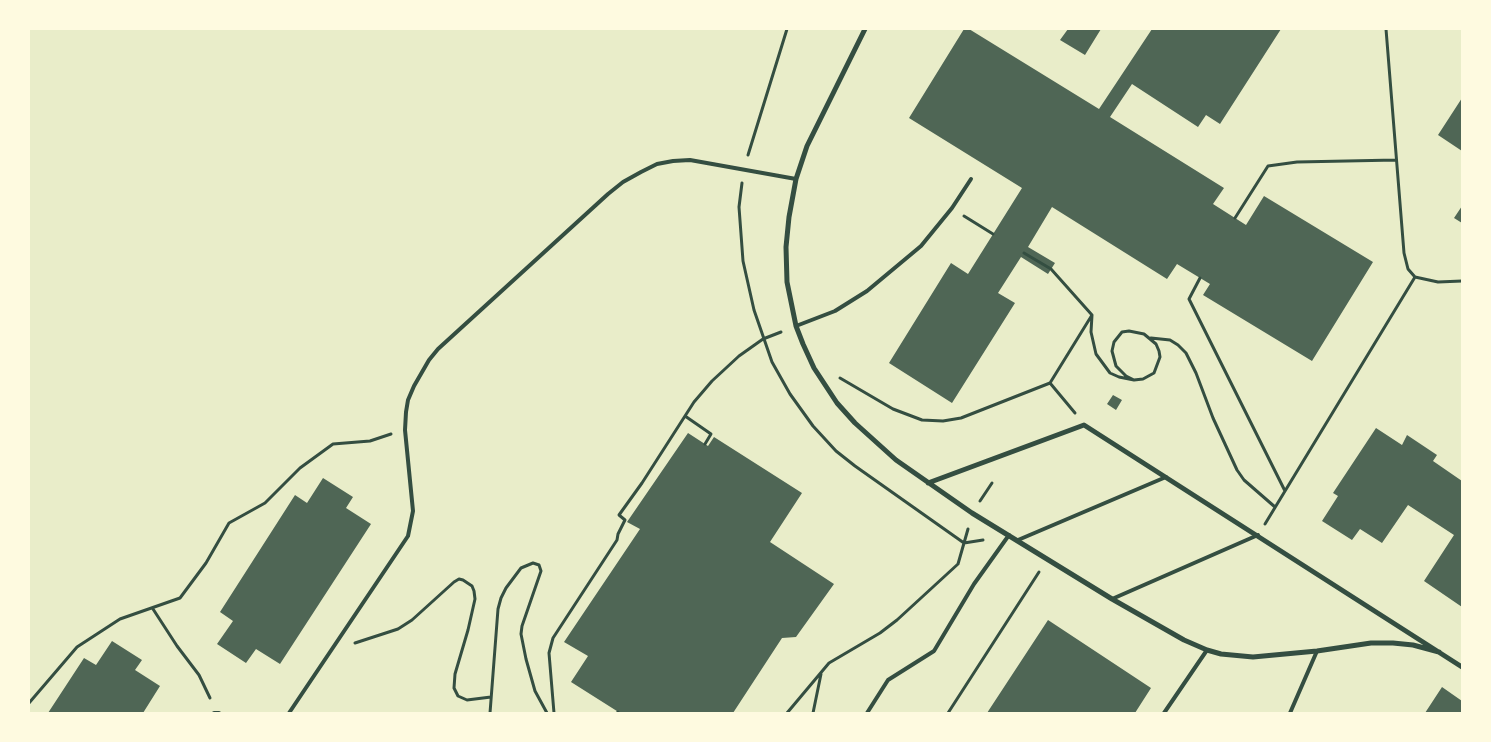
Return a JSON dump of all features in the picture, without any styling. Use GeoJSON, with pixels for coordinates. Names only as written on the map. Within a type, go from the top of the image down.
{"type":"FeatureCollection","features":[{"type":"Feature","properties":{"kind":"street"},"geometry":{"type":"LineString","coordinates":[[866,29],[807,146],[796,179],[788,216],[786,247],[787,282],[796,326],[814,368],[837,403],[855,423],[896,460],[972,513],[1112,599],[1184,640],[1207,650],[1221,654],[1253,656],[1317,651],[1371,643],[1392,643],[1413,645],[1439,652]]}},
{"type":"Feature","properties":{"kind":"street"},"geometry":{"type":"LineString","coordinates":[[928,483],[1084,425],[1462,667]]}},
{"type":"Feature","properties":{"kind":"lane"},"geometry":{"type":"LineString","coordinates":[[289,713],[408,536],[413,511],[405,430],[408,400],[421,372],[438,348],[568,229],[623,182],[657,164],[673,160],[705,162],[796,179]]}},
{"type":"Feature","properties":{"kind":"lane"},"geometry":{"type":"LineString","coordinates":[[796,326],[835,311],[857,299],[874,286],[921,246],[952,208],[971,179]]}},
{"type":"Feature","properties":{"kind":"lane"},"geometry":{"type":"LineString","coordinates":[[1018,540],[1166,477]]}},
{"type":"Feature","properties":{"kind":"lane"},"geometry":{"type":"LineString","coordinates":[[867,713],[888,680],[934,651],[974,584],[1009,535]]}},
{"type":"Feature","properties":{"kind":"lane"},"geometry":{"type":"LineString","coordinates":[[1112,599],[1258,535]]}},
{"type":"Feature","properties":{"kind":"lane"},"geometry":{"type":"LineString","coordinates":[[1164,713],[1207,650]]}},
{"type":"Feature","properties":{"kind":"lane"},"geometry":{"type":"LineString","coordinates":[[1290,713],[1317,651]]}},
{"type":"Feature","properties":{"kind":"path"},"geometry":{"type":"LineString","coordinates":[[1386,29],[1404,253],[1408,269],[1415,277],[1438,282],[1462,281]]}},
{"type":"Feature","properties":{"kind":"path"},"geometry":{"type":"LineString","coordinates":[[1235,218],[1268,166],[1297,162],[1396,160]]}},
{"type":"Feature","properties":{"kind":"path"},"geometry":{"type":"LineString","coordinates":[[965,216],[993,234]]}},
{"type":"Feature","properties":{"kind":"path"},"geometry":{"type":"LineString","coordinates":[[1024,253],[1051,269],[1092,315],[1091,332],[1096,354],[1110,373],[1134,380],[1150,376],[1157,369],[1160,357],[1159,350],[1151,338]]}},
{"type":"Feature","properties":{"kind":"path"},"geometry":{"type":"LineString","coordinates":[[1258,535],[1415,277]]}},
{"type":"Feature","properties":{"kind":"path"},"geometry":{"type":"LineString","coordinates":[[1200,278],[1189,299],[1285,490]]}},
{"type":"Feature","properties":{"kind":"path"},"geometry":{"type":"LineString","coordinates":[[814,368],[839,378],[893,409],[922,420],[944,421],[961,418],[1050,383],[1092,315]]}},
{"type":"Feature","properties":{"kind":"path"},"geometry":{"type":"LineString","coordinates":[[554,713],[549,673],[549,653],[553,638],[617,540],[625,520],[619,515],[685,416],[712,381],[739,356],[763,339],[796,326]]}},
{"type":"Feature","properties":{"kind":"path"},"geometry":{"type":"LineString","coordinates":[[1134,380],[1126,376],[1116,366],[1112,351],[1114,342],[1122,332],[1129,331],[1144,334],[1151,338],[1170,340],[1178,345],[1186,353],[1196,373],[1213,418],[1237,470],[1244,480],[1275,507]]}},
{"type":"Feature","properties":{"kind":"path"},"geometry":{"type":"LineString","coordinates":[[1050,383],[1084,425]]}},
{"type":"Feature","properties":{"kind":"path"},"geometry":{"type":"LineString","coordinates":[[685,416],[711,434],[705,444]]}},
{"type":"Feature","properties":{"kind":"path"},"geometry":{"type":"LineString","coordinates":[[29,703],[77,647],[120,619],[180,598],[206,563],[229,523],[265,503],[300,468],[333,444],[370,441],[405,430]]}},
{"type":"Feature","properties":{"kind":"path"},"geometry":{"type":"LineString","coordinates":[[787,713],[829,663],[880,633],[897,620],[958,564],[972,513],[992,483]]}},
{"type":"Feature","properties":{"kind":"path"},"geometry":{"type":"LineString","coordinates":[[948,713],[1048,559]]}},
{"type":"Feature","properties":{"kind":"path"},"geometry":{"type":"LineString","coordinates":[[490,713],[498,609],[506,588],[521,568],[528,564],[536,564],[541,568],[540,578],[525,614],[521,634],[535,691],[547,713]]}},
{"type":"Feature","properties":{"kind":"path"},"geometry":{"type":"LineString","coordinates":[[333,649],[398,629],[412,620],[454,582],[459,579],[463,580],[472,586],[474,599],[468,630],[455,674],[454,688],[458,696],[467,700],[491,697]]}},
{"type":"Feature","properties":{"kind":"path"},"geometry":{"type":"LineString","coordinates":[[153,608],[177,646],[199,675],[217,713]]}},
{"type":"Feature","properties":{"kind":"path"},"geometry":{"type":"LineString","coordinates":[[813,713],[821,674]]}},
{"type":"Feature","properties":{"kind":"building"},"geometry":{"type":"Polygon","coordinates":[[[964,29],[969,29],[1099,109],[1152,29],[1281,29],[1220,124],[1206,115],[1198,127],[1132,84],[1110,117],[1224,188],[1213,204],[1246,225],[1264,196],[1373,262],[1312,361],[1203,295],[1210,284],[1177,264],[1167,279],[1052,207],[1028,247],[1055,263],[1048,274],[1021,257],[998,293],[1015,303],[952,403],[889,363],[951,263],[968,274],[1022,188],[909,118],[964,29]]]}},
{"type":"Feature","properties":{"kind":"building"},"geometry":{"type":"Polygon","coordinates":[[[1068,29],[1101,29],[1085,55],[1060,40],[1068,29]]]}},
{"type":"Feature","properties":{"kind":"building"},"geometry":{"type":"Polygon","coordinates":[[[1462,98],[1462,151],[1438,135],[1462,98]]]}},
{"type":"Feature","properties":{"kind":"building"},"geometry":{"type":"Polygon","coordinates":[[[1462,206],[1462,223],[1454,218],[1462,206]]]}},
{"type":"Feature","properties":{"kind":"building"},"geometry":{"type":"Polygon","coordinates":[[[1113,395],[1122,400],[1116,410],[1107,404],[1113,395]]]}},
{"type":"Feature","properties":{"kind":"building"},"geometry":{"type":"Polygon","coordinates":[[[1376,428],[1402,445],[1407,435],[1437,455],[1433,461],[1462,481],[1462,607],[1424,581],[1454,535],[1408,505],[1382,543],[1360,529],[1352,540],[1322,521],[1338,496],[1333,493],[1376,428]]]}},
{"type":"Feature","properties":{"kind":"building"},"geometry":{"type":"Polygon","coordinates":[[[688,433],[708,446],[714,437],[802,493],[770,542],[834,584],[796,637],[782,638],[733,713],[620,713],[571,682],[588,656],[564,642],[640,529],[627,522],[688,433]]]}},
{"type":"Feature","properties":{"kind":"building"},"geometry":{"type":"Polygon","coordinates":[[[323,478],[353,497],[346,508],[371,524],[280,664],[256,649],[246,663],[217,644],[233,621],[220,612],[295,495],[307,503],[323,478]]]}},
{"type":"Feature","properties":{"kind":"building"},"geometry":{"type":"Polygon","coordinates":[[[1048,620],[1151,688],[1135,713],[987,713],[1048,620]]]}},
{"type":"Feature","properties":{"kind":"building"},"geometry":{"type":"Polygon","coordinates":[[[112,641],[142,660],[135,670],[160,686],[143,713],[48,713],[84,658],[96,665],[112,641]]]}},
{"type":"Feature","properties":{"kind":"building"},"geometry":{"type":"Polygon","coordinates":[[[1442,687],[1462,701],[1462,713],[1425,713],[1442,687]]]}}]}
